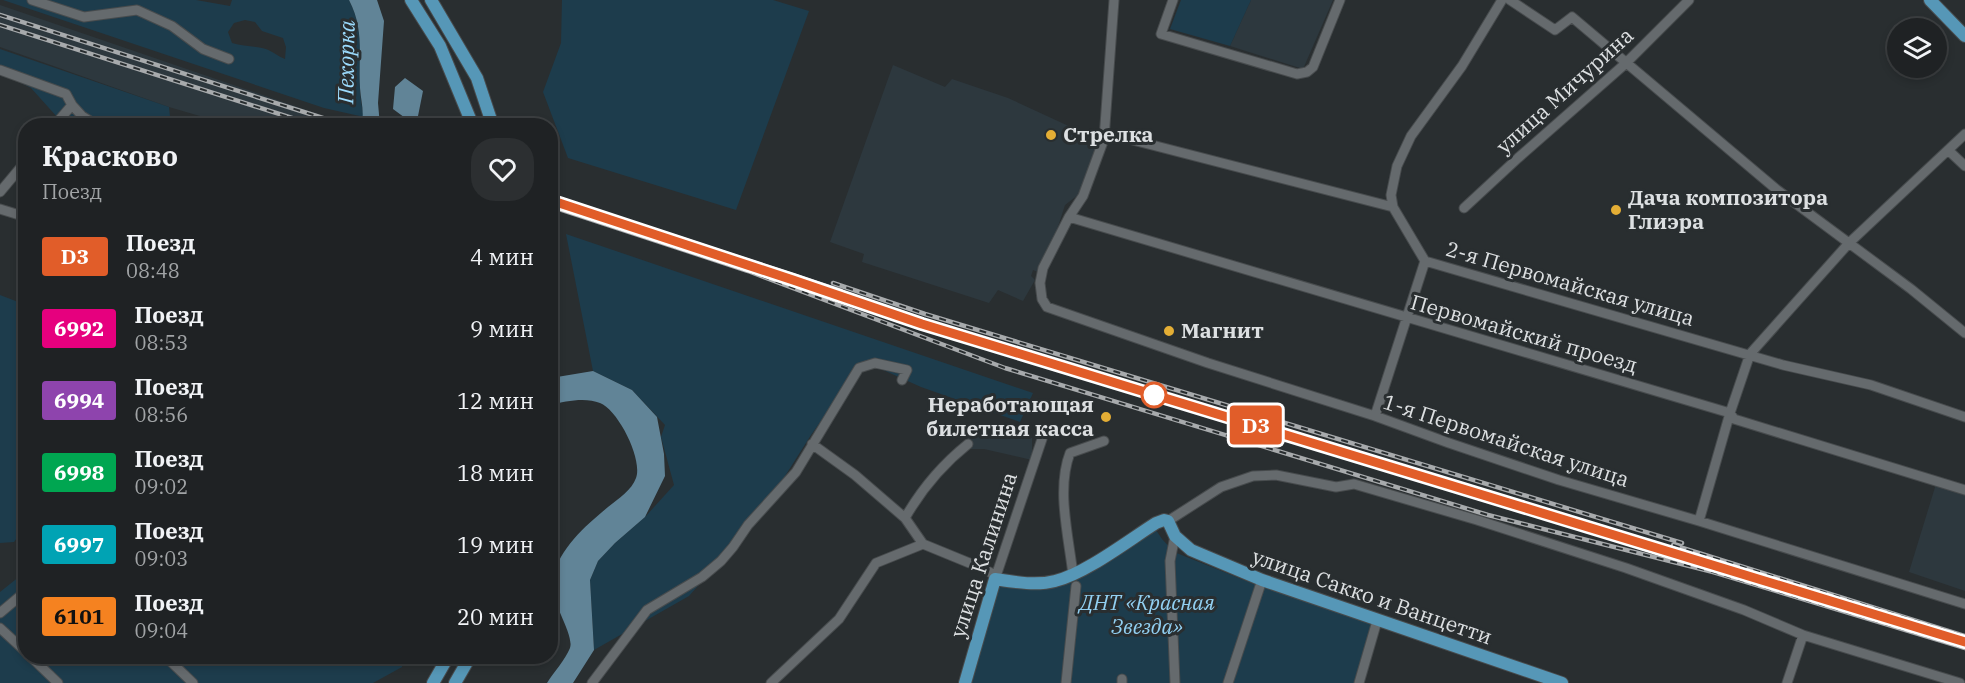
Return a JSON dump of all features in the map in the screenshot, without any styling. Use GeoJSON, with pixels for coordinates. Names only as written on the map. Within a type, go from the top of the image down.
{"type":"FeatureCollection","features":[{"type":"Feature","properties":{"kind":"main road"},"geometry":{"type":"LineString","coordinates":[[411,0],[440,46],[470,118]]}},
{"type":"Feature","properties":{"kind":"main road"},"geometry":{"type":"LineString","coordinates":[[430,0],[477,78],[490,118]]}},
{"type":"Feature","properties":{"kind":"main road"},"geometry":{"type":"LineString","coordinates":[[1930,0],[1965,36]]}},
{"type":"Feature","properties":{"kind":"main road"},"geometry":{"type":"LineString","coordinates":[[995,579],[1013,582],[1074,581],[1156,523],[1168,521],[1175,536]]}},
{"type":"Feature","properties":{"kind":"main road","name":"улица Сакко и Ванцетти"},"geometry":{"type":"LineString","coordinates":[[1175,536],[1191,550],[1262,580],[1562,683]]}},
{"type":"Feature","properties":{"kind":"main road","name":"улица Калинина"},"geometry":{"type":"LineString","coordinates":[[964,683],[995,579]]}},
{"type":"Feature","properties":{"kind":"main road"},"geometry":{"type":"LineString","coordinates":[[433,683],[444,664]]}},
{"type":"Feature","properties":{"kind":"main road"},"geometry":{"type":"LineString","coordinates":[[454,683],[466,664]]}},
{"type":"Feature","properties":{"kind":"street"},"geometry":{"type":"LineString","coordinates":[[32,0],[84,17],[137,10],[172,26],[203,49],[229,59]]}},
{"type":"Feature","properties":{"kind":"street"},"geometry":{"type":"LineString","coordinates":[[1069,217],[1083,196],[1104,139],[1114,2],[1103,0]]}},
{"type":"Feature","properties":{"kind":"street"},"geometry":{"type":"LineString","coordinates":[[1173,0],[1161,34],[1297,74],[1307,72],[1313,67],[1340,0]]}},
{"type":"Feature","properties":{"kind":"street"},"geometry":{"type":"LineString","coordinates":[[1104,139],[1121,137],[1393,207],[1391,195],[1397,166],[1411,136],[1462,66],[1502,0]]}},
{"type":"Feature","properties":{"kind":"street"},"geometry":{"type":"LineString","coordinates":[[1510,0],[1555,30],[1572,17],[1583,25],[1625,64],[1776,189],[1911,289],[1965,333]]}},
{"type":"Feature","properties":{"kind":"street","name":"улица Мичурина"},"geometry":{"type":"LineString","coordinates":[[1464,208],[1625,64],[1689,0]]}},
{"type":"Feature","properties":{"kind":"street"},"geometry":{"type":"LineString","coordinates":[[0,70],[66,94],[72,105],[85,118]]}},
{"type":"Feature","properties":{"kind":"street"},"geometry":{"type":"LineString","coordinates":[[61,118],[72,105]]}},
{"type":"Feature","properties":{"kind":"street"},"geometry":{"type":"LineString","coordinates":[[1106,120],[1121,137]]}},
{"type":"Feature","properties":{"kind":"street"},"geometry":{"type":"LineString","coordinates":[[1699,521],[1730,413],[1750,354],[1849,243],[1965,134]]}},
{"type":"Feature","properties":{"kind":"street"},"geometry":{"type":"LineString","coordinates":[[1948,150],[1965,166]]}},
{"type":"Feature","properties":{"kind":"street"},"geometry":{"type":"LineString","coordinates":[[0,192],[18,171]]}},
{"type":"Feature","properties":{"kind":"street","name":"2-я Первомайская улица"},"geometry":{"type":"LineString","coordinates":[[1393,207],[1425,261],[1783,365],[1871,385],[1965,417]]}},
{"type":"Feature","properties":{"kind":"street"},"geometry":{"type":"LineString","coordinates":[[0,208],[18,214]]}},
{"type":"Feature","properties":{"kind":"street","name":"Первомайский проезд"},"geometry":{"type":"LineString","coordinates":[[1069,217],[1730,413],[1734,419],[1965,490]]}},
{"type":"Feature","properties":{"kind":"street","name":"1-я Первомайская улица"},"geometry":{"type":"LineString","coordinates":[[1069,217],[1043,268],[1040,283],[1042,299],[1047,307],[1559,480],[1965,604]]}},
{"type":"Feature","properties":{"kind":"street"},"geometry":{"type":"LineString","coordinates":[[1375,416],[1425,261]]}},
{"type":"Feature","properties":{"kind":"street"},"geometry":{"type":"LineString","coordinates":[[591,683],[647,610],[678,593],[721,561],[748,525],[796,472],[859,368],[876,363],[907,370],[902,380]]}},
{"type":"Feature","properties":{"kind":"street","name":"улица Калинина"},"geometry":{"type":"LineString","coordinates":[[995,579],[1042,440]]}},
{"type":"Feature","properties":{"kind":"street"},"geometry":{"type":"LineString","coordinates":[[1066,683],[1074,581],[1064,491],[1067,460],[1070,453],[1104,441]]}},
{"type":"Feature","properties":{"kind":"street"},"geometry":{"type":"LineString","coordinates":[[812,444],[855,475],[905,518],[922,544],[984,568],[993,574],[995,579]]}},
{"type":"Feature","properties":{"kind":"street"},"geometry":{"type":"LineString","coordinates":[[905,518],[926,487],[968,444]]}},
{"type":"Feature","properties":{"kind":"street"},"geometry":{"type":"LineString","coordinates":[[1168,521],[1221,487],[1253,476],[1276,475],[1336,487],[1354,484],[1477,520],[1626,568],[1744,609],[1803,636],[1960,683]]}},
{"type":"Feature","properties":{"kind":"street"},"geometry":{"type":"LineString","coordinates":[[1174,683],[1170,561],[1175,536]]}},
{"type":"Feature","properties":{"kind":"street"},"geometry":{"type":"LineString","coordinates":[[771,683],[839,619],[876,563],[922,544]]}},
{"type":"Feature","properties":{"kind":"street"},"geometry":{"type":"LineString","coordinates":[[1227,683],[1262,580]]}},
{"type":"Feature","properties":{"kind":"street"},"geometry":{"type":"LineString","coordinates":[[0,614],[18,598]]}},
{"type":"Feature","properties":{"kind":"street"},"geometry":{"type":"LineString","coordinates":[[1359,683],[1377,621]]}},
{"type":"Feature","properties":{"kind":"street"},"geometry":{"type":"LineString","coordinates":[[0,628],[18,645]]}},
{"type":"Feature","properties":{"kind":"street"},"geometry":{"type":"LineString","coordinates":[[1787,683],[1803,636]]}},
{"type":"Feature","properties":{"kind":"street"},"geometry":{"type":"LineString","coordinates":[[38,664],[58,683]]}},
{"type":"Feature","properties":{"kind":"street"},"geometry":{"type":"LineString","coordinates":[[173,664],[193,683]]}},
{"type":"Feature","properties":{"kind":"shaded area"},"geometry":{"type":"Polygon","coordinates":[[[349,0],[377,0],[384,21],[378,103],[379,118],[362,118],[360,44],[354,11],[349,0]]]}},
{"type":"Feature","properties":{"kind":"shaded area"},"geometry":{"type":"Polygon","coordinates":[[[1251,0],[1333,0],[1303,69],[1230,46],[1251,0]]]}},
{"type":"Feature","properties":{"kind":"shaded area"},"geometry":{"type":"Polygon","coordinates":[[[0,5],[318,114],[317,118],[207,118],[169,107],[0,47],[0,5]]]}},
{"type":"Feature","properties":{"kind":"shaded area"},"geometry":{"type":"Polygon","coordinates":[[[893,65],[945,87],[952,79],[1008,98],[1099,140],[1083,191],[1065,205],[1054,239],[1038,272],[1033,270],[1031,276],[1035,280],[1023,301],[998,290],[989,303],[862,262],[864,254],[830,242],[893,65]]]}},
{"type":"Feature","properties":{"kind":"shaded area"},"geometry":{"type":"Polygon","coordinates":[[[405,78],[423,91],[418,118],[405,118],[393,109],[395,87],[405,78]]]}},
{"type":"Feature","properties":{"kind":"shaded area"},"geometry":{"type":"Polygon","coordinates":[[[593,371],[632,390],[657,417],[664,454],[665,476],[645,517],[598,561],[590,580],[594,650],[573,683],[547,683],[570,648],[569,634],[558,607],[558,563],[574,538],[628,490],[636,478],[637,470],[636,459],[627,436],[614,415],[607,407],[594,401],[582,400],[558,403],[558,377],[593,371]]]}},
{"type":"Feature","properties":{"kind":"shaded area"},"geometry":{"type":"Polygon","coordinates":[[[985,435],[1032,438],[1032,460],[984,449],[971,449],[964,437],[985,435]]]}},
{"type":"Feature","properties":{"kind":"shaded area"},"geometry":{"type":"Polygon","coordinates":[[[1936,484],[1965,493],[1965,591],[1909,572],[1936,484]]]}},
{"type":"Feature","properties":{"kind":"green space"},"geometry":{"type":"Polygon","coordinates":[[[3,0],[196,0],[230,6],[232,0],[349,0],[359,33],[360,92],[364,117],[324,108],[3,0]],[[245,20],[234,23],[228,32],[232,43],[265,49],[285,59],[286,47],[283,38],[262,31],[255,22],[245,20]]]}},
{"type":"Feature","properties":{"kind":"green space"},"geometry":{"type":"Polygon","coordinates":[[[562,0],[773,0],[809,11],[736,210],[568,158],[558,132],[558,118],[553,118],[543,92],[561,43],[562,0]]]}},
{"type":"Feature","properties":{"kind":"green space"},"geometry":{"type":"Polygon","coordinates":[[[1181,0],[1251,0],[1230,46],[1170,29],[1181,0]]]}},
{"type":"Feature","properties":{"kind":"green space"},"geometry":{"type":"Polygon","coordinates":[[[0,49],[169,107],[170,118],[58,118],[31,88],[0,72],[0,49]]]}},
{"type":"Feature","properties":{"kind":"green space"},"geometry":{"type":"Polygon","coordinates":[[[566,234],[1033,393],[1020,422],[921,387],[881,369],[858,369],[811,435],[761,514],[689,596],[594,650],[590,580],[598,561],[645,517],[674,485],[661,437],[665,425],[632,390],[593,371],[566,234]]]}},
{"type":"Feature","properties":{"kind":"green space"},"geometry":{"type":"Polygon","coordinates":[[[0,295],[18,302],[18,537],[14,542],[0,543],[0,295]]]}},
{"type":"Feature","properties":{"kind":"green space","name":"ДНТ «Красная Звезда»"},"geometry":{"type":"Polygon","coordinates":[[[1156,530],[1174,552],[1254,584],[1371,624],[1355,683],[968,683],[999,584],[1054,586],[1156,530]]]}},
{"type":"Feature","properties":{"kind":"green space"},"geometry":{"type":"Polygon","coordinates":[[[18,578],[18,664],[402,664],[402,667],[373,683],[0,683],[0,592],[18,578]]]}},
{"type":"Feature","properties":{"kind":"railway"},"geometry":{"type":"LineString","coordinates":[[0,15],[323,118]]}},
{"type":"Feature","properties":{"kind":"railway"},"geometry":{"type":"LineString","coordinates":[[0,25],[292,118]]}},
{"type":"Feature","properties":{"kind":"railway"},"geometry":{"type":"LineString","coordinates":[[558,199],[841,291]]}},
{"type":"Feature","properties":{"kind":"railway"},"geometry":{"type":"LineString","coordinates":[[558,209],[748,271],[1005,368],[1488,515],[1713,572],[1965,648]]}},
{"type":"Feature","properties":{"kind":"railway"},"geometry":{"type":"LineString","coordinates":[[833,283],[925,314],[1682,543]]}},
{"type":"Feature","properties":{"kind":"railway"},"geometry":{"type":"LineString","coordinates":[[830,292],[922,324],[1681,554]]}},
{"type":"Feature","properties":{"kind":"railway"},"geometry":{"type":"LineString","coordinates":[[1673,545],[1965,636]]}},
{"type":"Feature","properties":{"kind":"train","name":"D3"},"geometry":{"type":"LineString","coordinates":[[558,203],[922,324],[1965,642]]}},
{"type":"Feature","properties":{"kind":"place","name":"Стрелка"},"geometry":{"type":"Point","coordinates":[1051,135]}},
{"type":"Feature","properties":{"kind":"place","name":"Дача композитора Глиэра"},"geometry":{"type":"Point","coordinates":[1616,210]}},
{"type":"Feature","properties":{"kind":"place","name":"Магнит"},"geometry":{"type":"Point","coordinates":[1169,331]}},
{"type":"Feature","properties":{"kind":"place","name":"Неработающая билетная касса"},"geometry":{"type":"Point","coordinates":[1106,417]}},
{"type":"Feature","properties":{"kind":"water label","name":"Пехорка"},"geometry":{"type":"Point","coordinates":[346,62]}}]}
